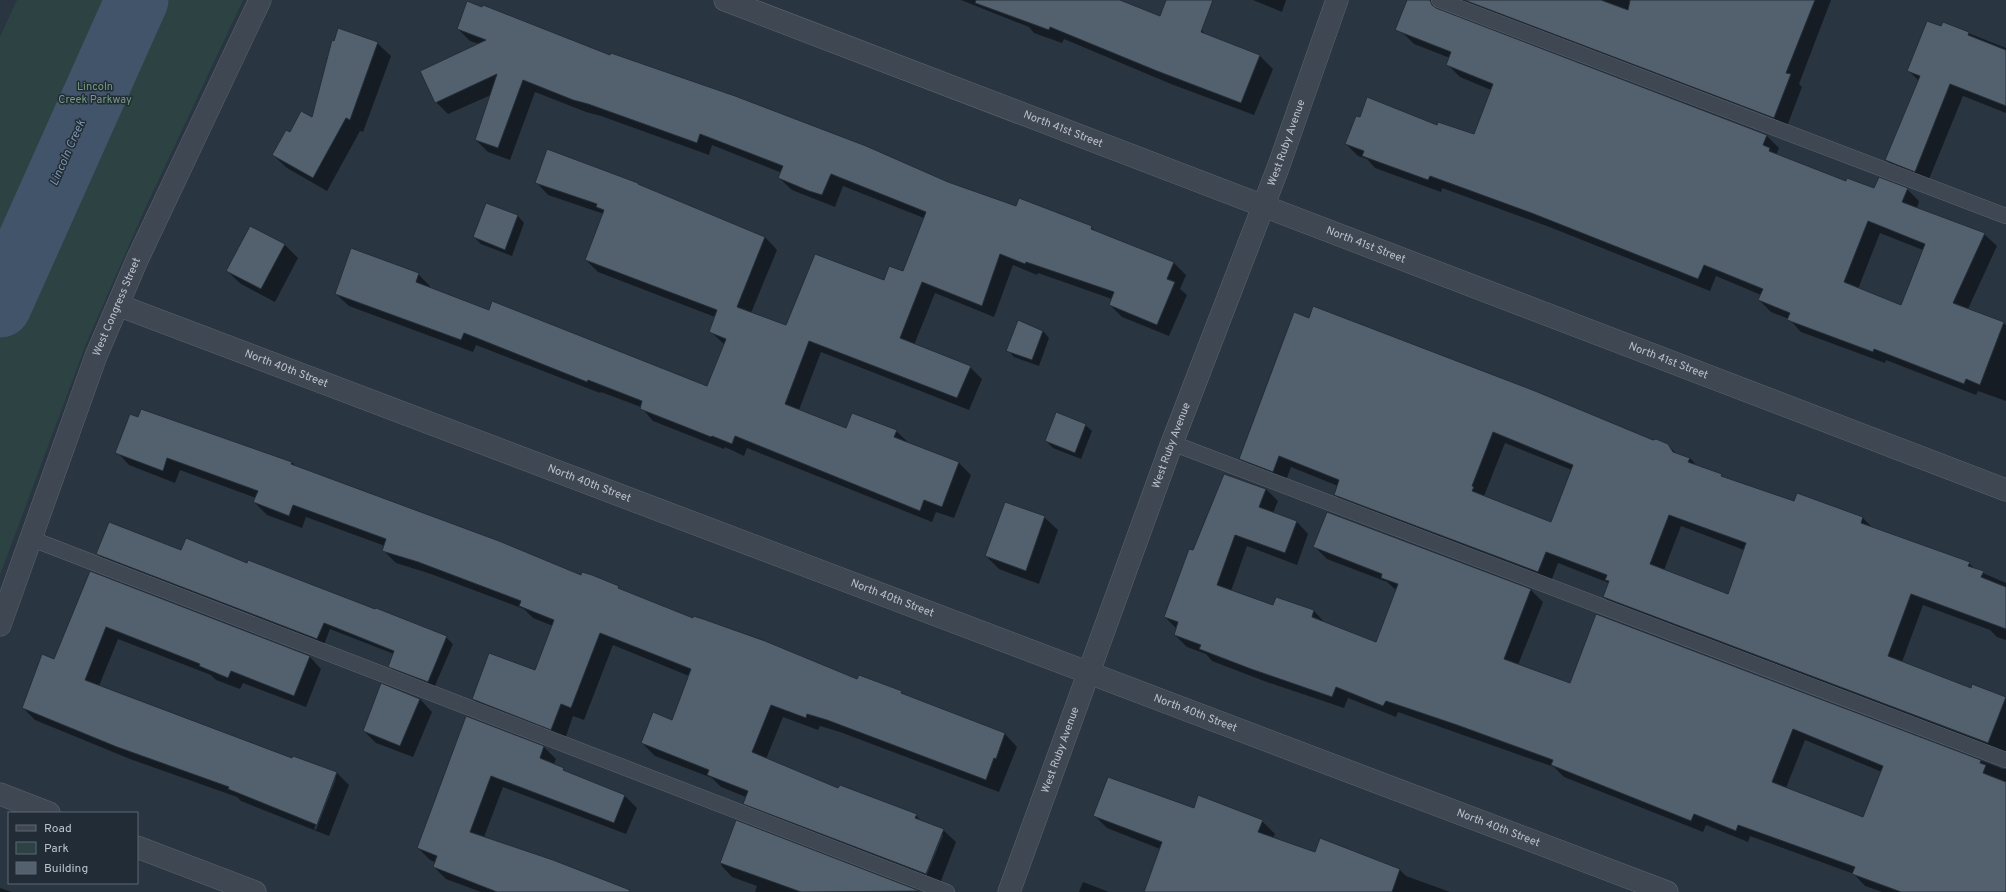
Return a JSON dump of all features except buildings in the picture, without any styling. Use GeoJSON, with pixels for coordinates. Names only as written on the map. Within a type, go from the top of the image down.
{"type":"FeatureCollection","features":[{"type":"Feature","properties":{"kind":"street","name":"West Congress Street"},"geometry":{"type":"LineString","coordinates":[[0,625],[32,539],[96,356],[118,305],[260,0]]}},
{"type":"Feature","properties":{"kind":"street","name":"North 41st Street"},"geometry":{"type":"LineString","coordinates":[[725,0],[2006,490]]}},
{"type":"Feature","properties":{"kind":"street","name":"West Ruby Avenue"},"geometry":{"type":"LineString","coordinates":[[1009,892],[1172,443],[1264,205],[1337,0]]}},
{"type":"Feature","properties":{"kind":"street","name":"North 40th Street"},"geometry":{"type":"LineString","coordinates":[[118,305],[1667,892]]}},
{"type":"Feature","properties":{"kind":"street"},"geometry":{"type":"LineString","coordinates":[[0,794],[46,812]]}},
{"type":"Feature","properties":{"kind":"street"},"geometry":{"type":"LineString","coordinates":[[138,847],[255,892]]}},
{"type":"Feature","properties":{"kind":"lane"},"geometry":{"type":"LineString","coordinates":[[1439,0],[2006,216]]}},
{"type":"Feature","properties":{"kind":"lane"},"geometry":{"type":"LineString","coordinates":[[1172,443],[2006,760]]}},
{"type":"Feature","properties":{"kind":"lane"},"geometry":{"type":"LineString","coordinates":[[32,539],[948,892]]}},
{"type":"Feature","properties":{"kind":"green space","name":"Lincoln Creek Parkway"},"geometry":{"type":"Polygon","coordinates":[[[17,0],[243,0],[143,213],[86,344],[0,575],[0,37],[17,0]]]}},
{"type":"Feature","properties":{"kind":"waterway","name":"Lincoln Creek"},"geometry":{"type":"LineString","coordinates":[[0,306],[137,0]]}}]}
